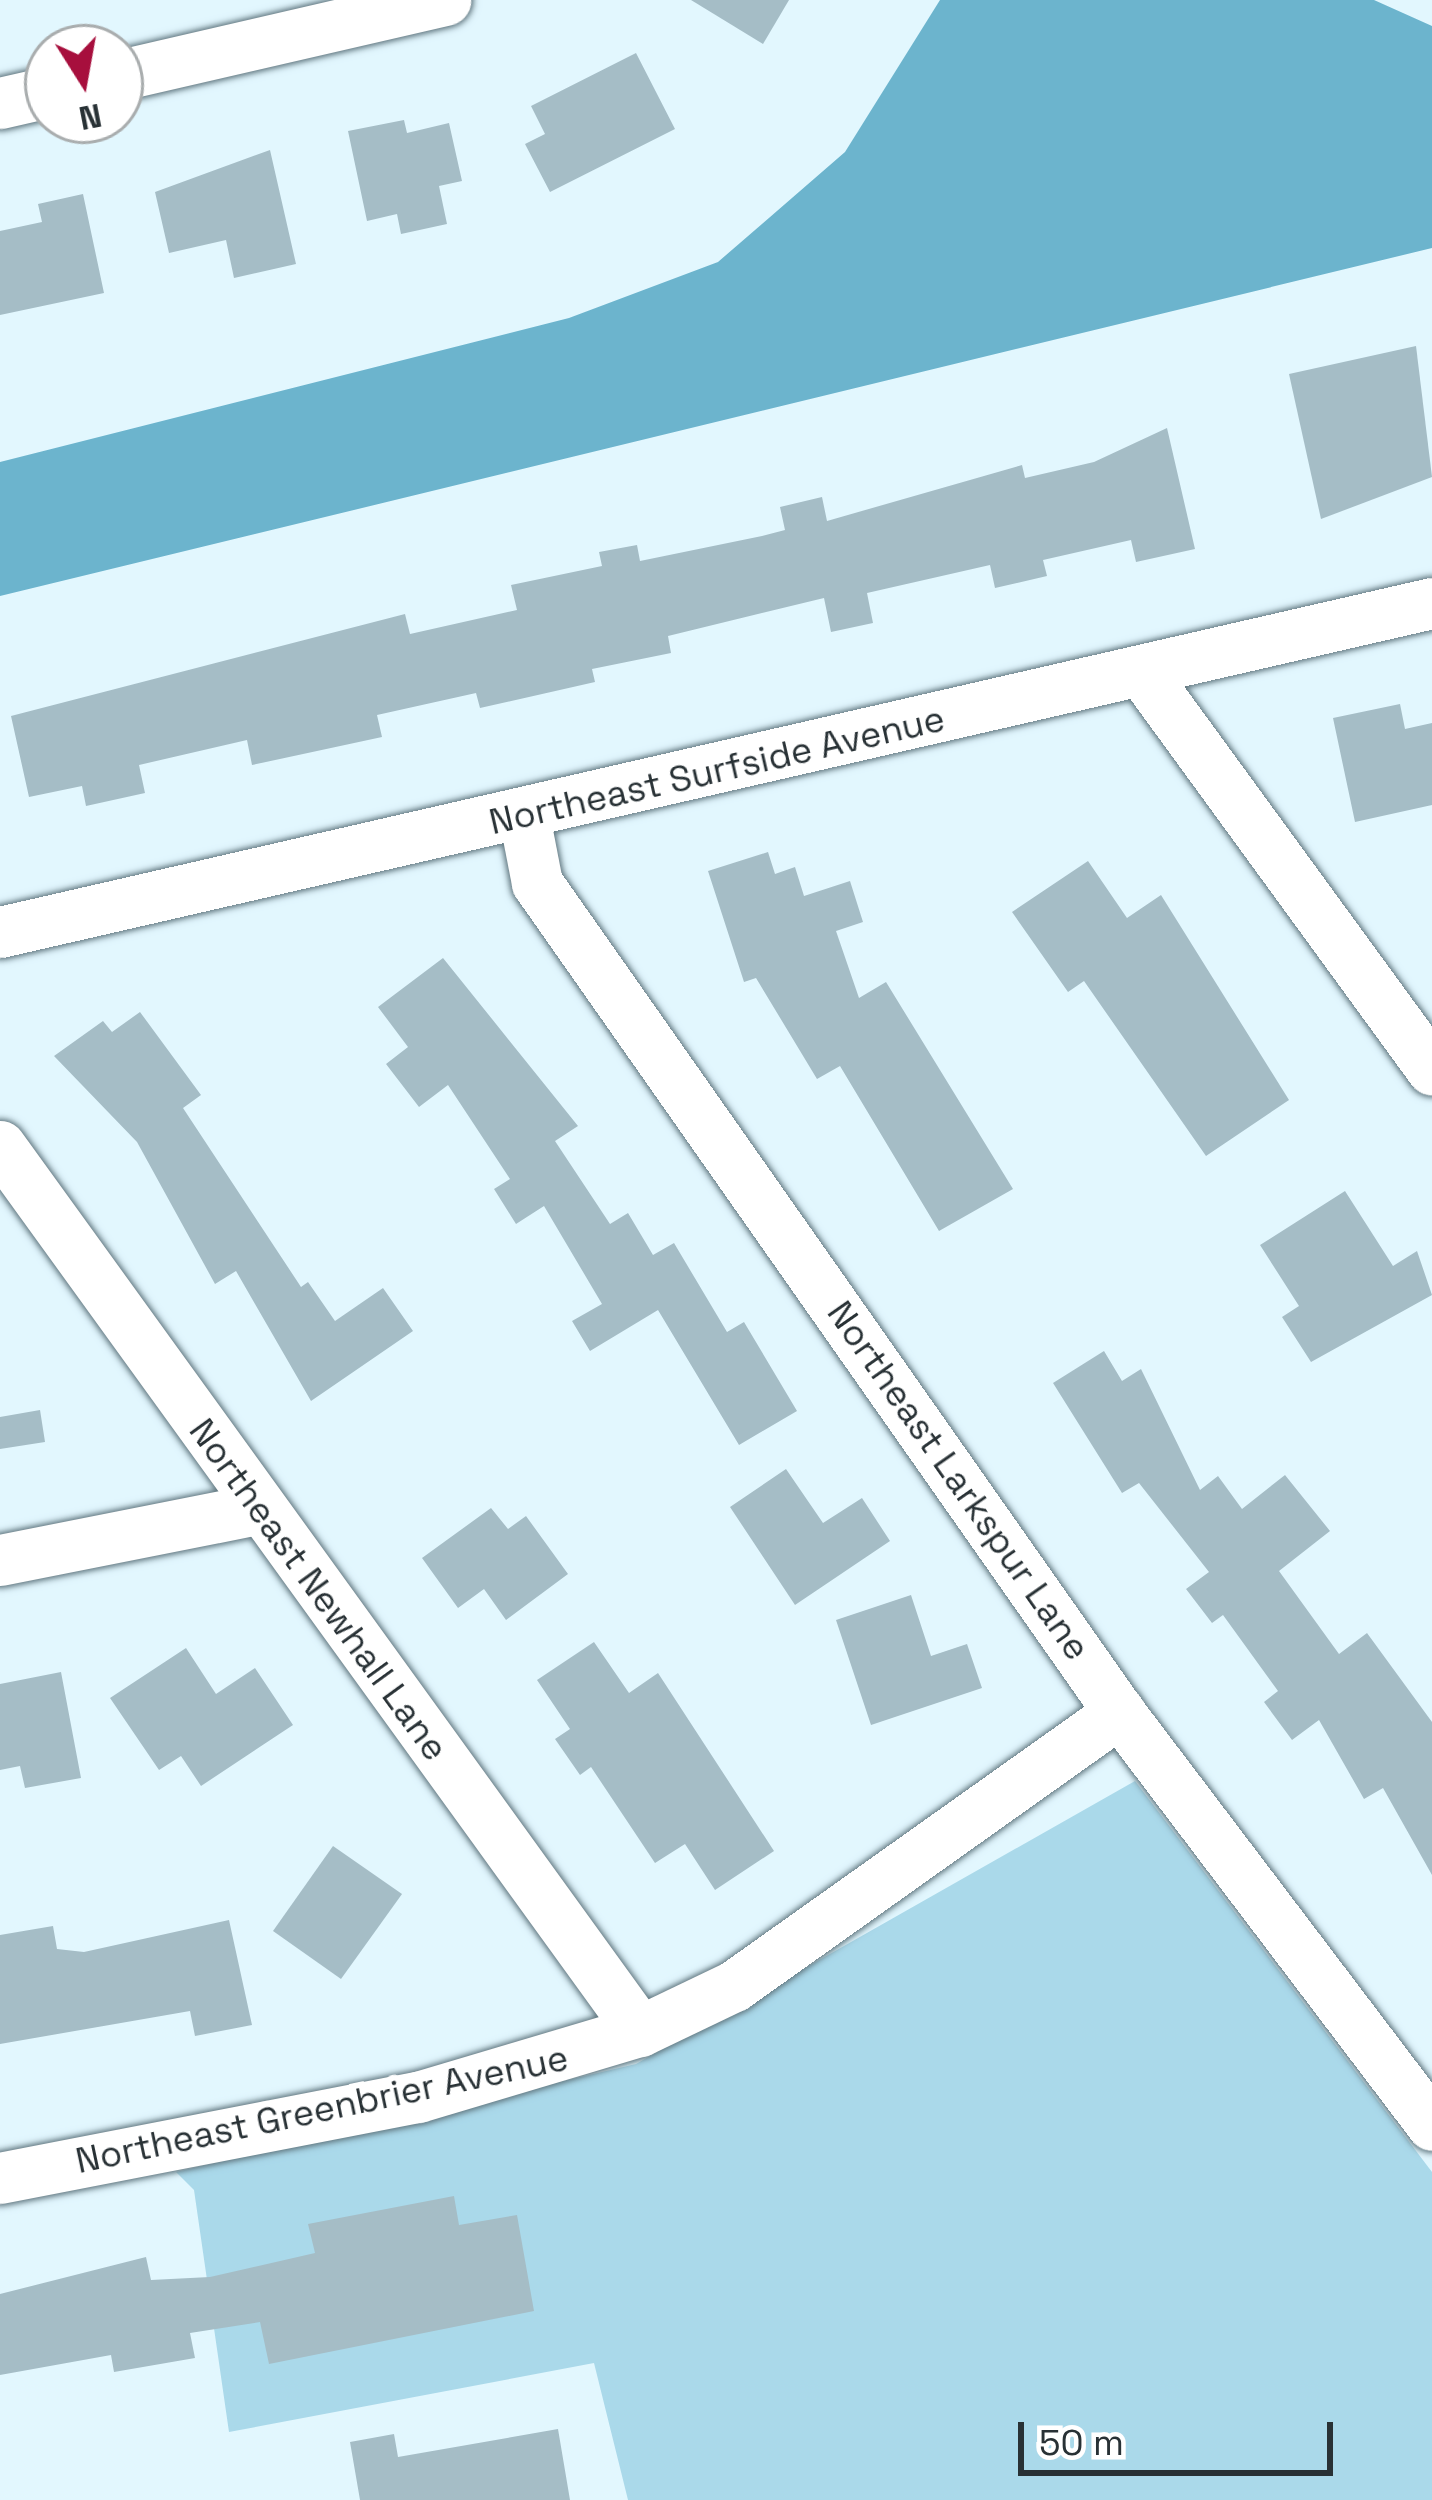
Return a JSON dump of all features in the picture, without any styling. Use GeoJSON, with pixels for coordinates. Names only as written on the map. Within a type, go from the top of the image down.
{"type":"FeatureCollection","features":[{"type":"Feature","properties":{"kind":"street"},"geometry":{"type":"LineString","coordinates":[[144,69],[445,0]]}},
{"type":"Feature","properties":{"kind":"street","name":"Northeast Surfside Avenue"},"geometry":{"type":"LineString","coordinates":[[0,932],[524,816],[1432,603]]}},
{"type":"Feature","properties":{"kind":"street"},"geometry":{"type":"LineString","coordinates":[[1142,672],[1432,1070]]}},
{"type":"Feature","properties":{"kind":"street","name":"Northeast Larkspur Lane"},"geometry":{"type":"LineString","coordinates":[[524,816],[537,883],[1119,1712],[1432,2125]]}},
{"type":"Feature","properties":{"kind":"street","name":"Northeast Newhall Lane"},"geometry":{"type":"LineString","coordinates":[[0,1146],[256,1509],[640,2031]]}},
{"type":"Feature","properties":{"kind":"street"},"geometry":{"type":"LineString","coordinates":[[0,1560],[256,1509]]}},
{"type":"Feature","properties":{"kind":"street","name":"Northeast Greenbrier Avenue"},"geometry":{"type":"LineString","coordinates":[[0,2178],[418,2097],[640,2031],[734,1986],[1119,1712]]}},
{"type":"Feature","properties":{"kind":"shaded area"},"geometry":{"type":"Polygon","coordinates":[[[940,0],[1374,0],[1432,26],[1432,248],[0,596],[0,462],[569,318],[718,262],[845,152],[940,0]]]}},
{"type":"Feature","properties":{"kind":"shaded area"},"geometry":{"type":"Polygon","coordinates":[[[1135,1781],[1432,2172],[1432,2500],[628,2500],[594,2363],[229,2432],[194,2190],[176,2172],[636,2064],[1135,1781]]]}},
{"type":"Feature","properties":{"kind":"building"},"geometry":{"type":"Polygon","coordinates":[[[691,0],[789,0],[763,44],[691,0]]]}},
{"type":"Feature","properties":{"kind":"building"},"geometry":{"type":"Polygon","coordinates":[[[636,53],[675,129],[550,192],[525,144],[545,134],[531,106],[636,53]]]}},
{"type":"Feature","properties":{"kind":"building"},"geometry":{"type":"Polygon","coordinates":[[[404,120],[407,133],[449,123],[462,181],[439,186],[447,224],[401,234],[397,214],[367,221],[348,131],[404,120]]]}},
{"type":"Feature","properties":{"kind":"building"},"geometry":{"type":"Polygon","coordinates":[[[270,150],[296,264],[234,278],[226,240],[169,253],[155,192],[270,150]]]}},
{"type":"Feature","properties":{"kind":"building"},"geometry":{"type":"Polygon","coordinates":[[[83,194],[104,293],[0,315],[0,231],[42,222],[38,204],[83,194]]]}},
{"type":"Feature","properties":{"kind":"building"},"geometry":{"type":"Polygon","coordinates":[[[1416,346],[1432,477],[1321,519],[1289,374],[1416,346]]]}},
{"type":"Feature","properties":{"kind":"building"},"geometry":{"type":"Polygon","coordinates":[[[1167,428],[1195,549],[1136,562],[1131,540],[1043,560],[1047,576],[995,588],[990,565],[867,593],[873,623],[831,632],[824,598],[668,636],[671,653],[592,669],[595,682],[480,708],[476,693],[377,715],[382,737],[252,765],[247,740],[139,765],[145,793],[86,806],[82,786],[29,797],[11,716],[405,614],[410,634],[517,610],[511,585],[602,566],[599,552],[637,545],[640,561],[762,536],[785,530],[780,507],[822,497],[827,521],[1022,465],[1025,478],[1094,462],[1167,428]]]}},
{"type":"Feature","properties":{"kind":"building"},"geometry":{"type":"Polygon","coordinates":[[[1400,704],[1405,729],[1432,723],[1432,805],[1355,822],[1333,718],[1400,704]]]}},
{"type":"Feature","properties":{"kind":"building"},"geometry":{"type":"Polygon","coordinates":[[[768,852],[775,874],[795,867],[804,896],[850,881],[863,922],[836,931],[859,998],[886,982],[1013,1189],[939,1231],[840,1066],[817,1079],[756,978],[744,982],[708,871],[768,852]]]}},
{"type":"Feature","properties":{"kind":"building"},"geometry":{"type":"Polygon","coordinates":[[[1088,861],[1127,918],[1161,895],[1289,1100],[1206,1156],[1084,981],[1068,992],[1012,912],[1088,861]]]}},
{"type":"Feature","properties":{"kind":"building"},"geometry":{"type":"Polygon","coordinates":[[[443,958],[578,1126],[555,1141],[610,1224],[628,1213],[653,1255],[674,1243],[727,1332],[744,1322],[797,1411],[739,1445],[658,1310],[590,1351],[572,1321],[602,1304],[544,1206],[516,1224],[494,1189],[510,1179],[448,1085],[419,1107],[386,1064],[408,1047],[378,1007],[443,958]]]}},
{"type":"Feature","properties":{"kind":"building"},"geometry":{"type":"Polygon","coordinates":[[[140,1012],[201,1095],[183,1108],[301,1287],[308,1282],[335,1321],[383,1288],[413,1331],[311,1401],[236,1271],[215,1284],[137,1142],[54,1056],[103,1021],[112,1032],[140,1012]]]}},
{"type":"Feature","properties":{"kind":"building"},"geometry":{"type":"Polygon","coordinates":[[[1345,1191],[1393,1266],[1417,1251],[1432,1295],[1311,1362],[1282,1317],[1299,1306],[1260,1245],[1345,1191]]]}},
{"type":"Feature","properties":{"kind":"building"},"geometry":{"type":"Polygon","coordinates":[[[1104,1351],[1122,1381],[1141,1369],[1200,1490],[1218,1476],[1242,1509],[1285,1475],[1330,1531],[1279,1571],[1339,1654],[1367,1633],[1432,1722],[1432,1875],[1383,1788],[1364,1799],[1319,1720],[1292,1740],[1264,1702],[1278,1691],[1223,1615],[1212,1623],[1186,1589],[1209,1572],[1139,1483],[1122,1493],[1053,1383],[1104,1351]]]}},
{"type":"Feature","properties":{"kind":"building"},"geometry":{"type":"Polygon","coordinates":[[[40,1410],[45,1442],[0,1449],[0,1417],[40,1410]]]}},
{"type":"Feature","properties":{"kind":"building"},"geometry":{"type":"Polygon","coordinates":[[[786,1469],[823,1523],[862,1498],[890,1541],[795,1605],[730,1507],[786,1469]]]}},
{"type":"Feature","properties":{"kind":"building"},"geometry":{"type":"Polygon","coordinates":[[[491,1508],[508,1529],[526,1516],[568,1574],[506,1620],[484,1589],[458,1608],[422,1558],[491,1508]]]}},
{"type":"Feature","properties":{"kind":"building"},"geometry":{"type":"Polygon","coordinates":[[[911,1595],[931,1656],[967,1644],[982,1688],[871,1725],[836,1620],[911,1595]]]}},
{"type":"Feature","properties":{"kind":"building"},"geometry":{"type":"Polygon","coordinates":[[[594,1642],[629,1693],[658,1673],[774,1851],[715,1890],[685,1844],[655,1863],[591,1767],[580,1775],[555,1739],[570,1729],[537,1680],[594,1642]]]}},
{"type":"Feature","properties":{"kind":"building"},"geometry":{"type":"Polygon","coordinates":[[[186,1648],[216,1694],[255,1668],[293,1725],[201,1786],[181,1756],[159,1770],[110,1698],[186,1648]]]}},
{"type":"Feature","properties":{"kind":"building"},"geometry":{"type":"Polygon","coordinates":[[[61,1672],[81,1778],[25,1788],[20,1766],[0,1770],[0,1684],[61,1672]]]}},
{"type":"Feature","properties":{"kind":"building"},"geometry":{"type":"Polygon","coordinates":[[[333,1846],[402,1894],[341,1979],[273,1931],[333,1846]]]}},
{"type":"Feature","properties":{"kind":"building"},"geometry":{"type":"Polygon","coordinates":[[[229,1920],[252,2025],[195,2036],[190,2011],[0,2044],[0,1935],[53,1926],[57,1949],[84,1952],[229,1920]]]}},
{"type":"Feature","properties":{"kind":"building"},"geometry":{"type":"Polygon","coordinates":[[[454,2196],[459,2225],[517,2215],[534,2311],[269,2364],[260,2322],[190,2333],[195,2358],[114,2372],[111,2355],[0,2375],[0,2294],[146,2257],[151,2280],[210,2277],[315,2253],[308,2224],[454,2196]]]}},
{"type":"Feature","properties":{"kind":"building"},"geometry":{"type":"Polygon","coordinates":[[[558,2429],[570,2500],[360,2500],[350,2442],[394,2434],[398,2457],[558,2429]]]}}]}
